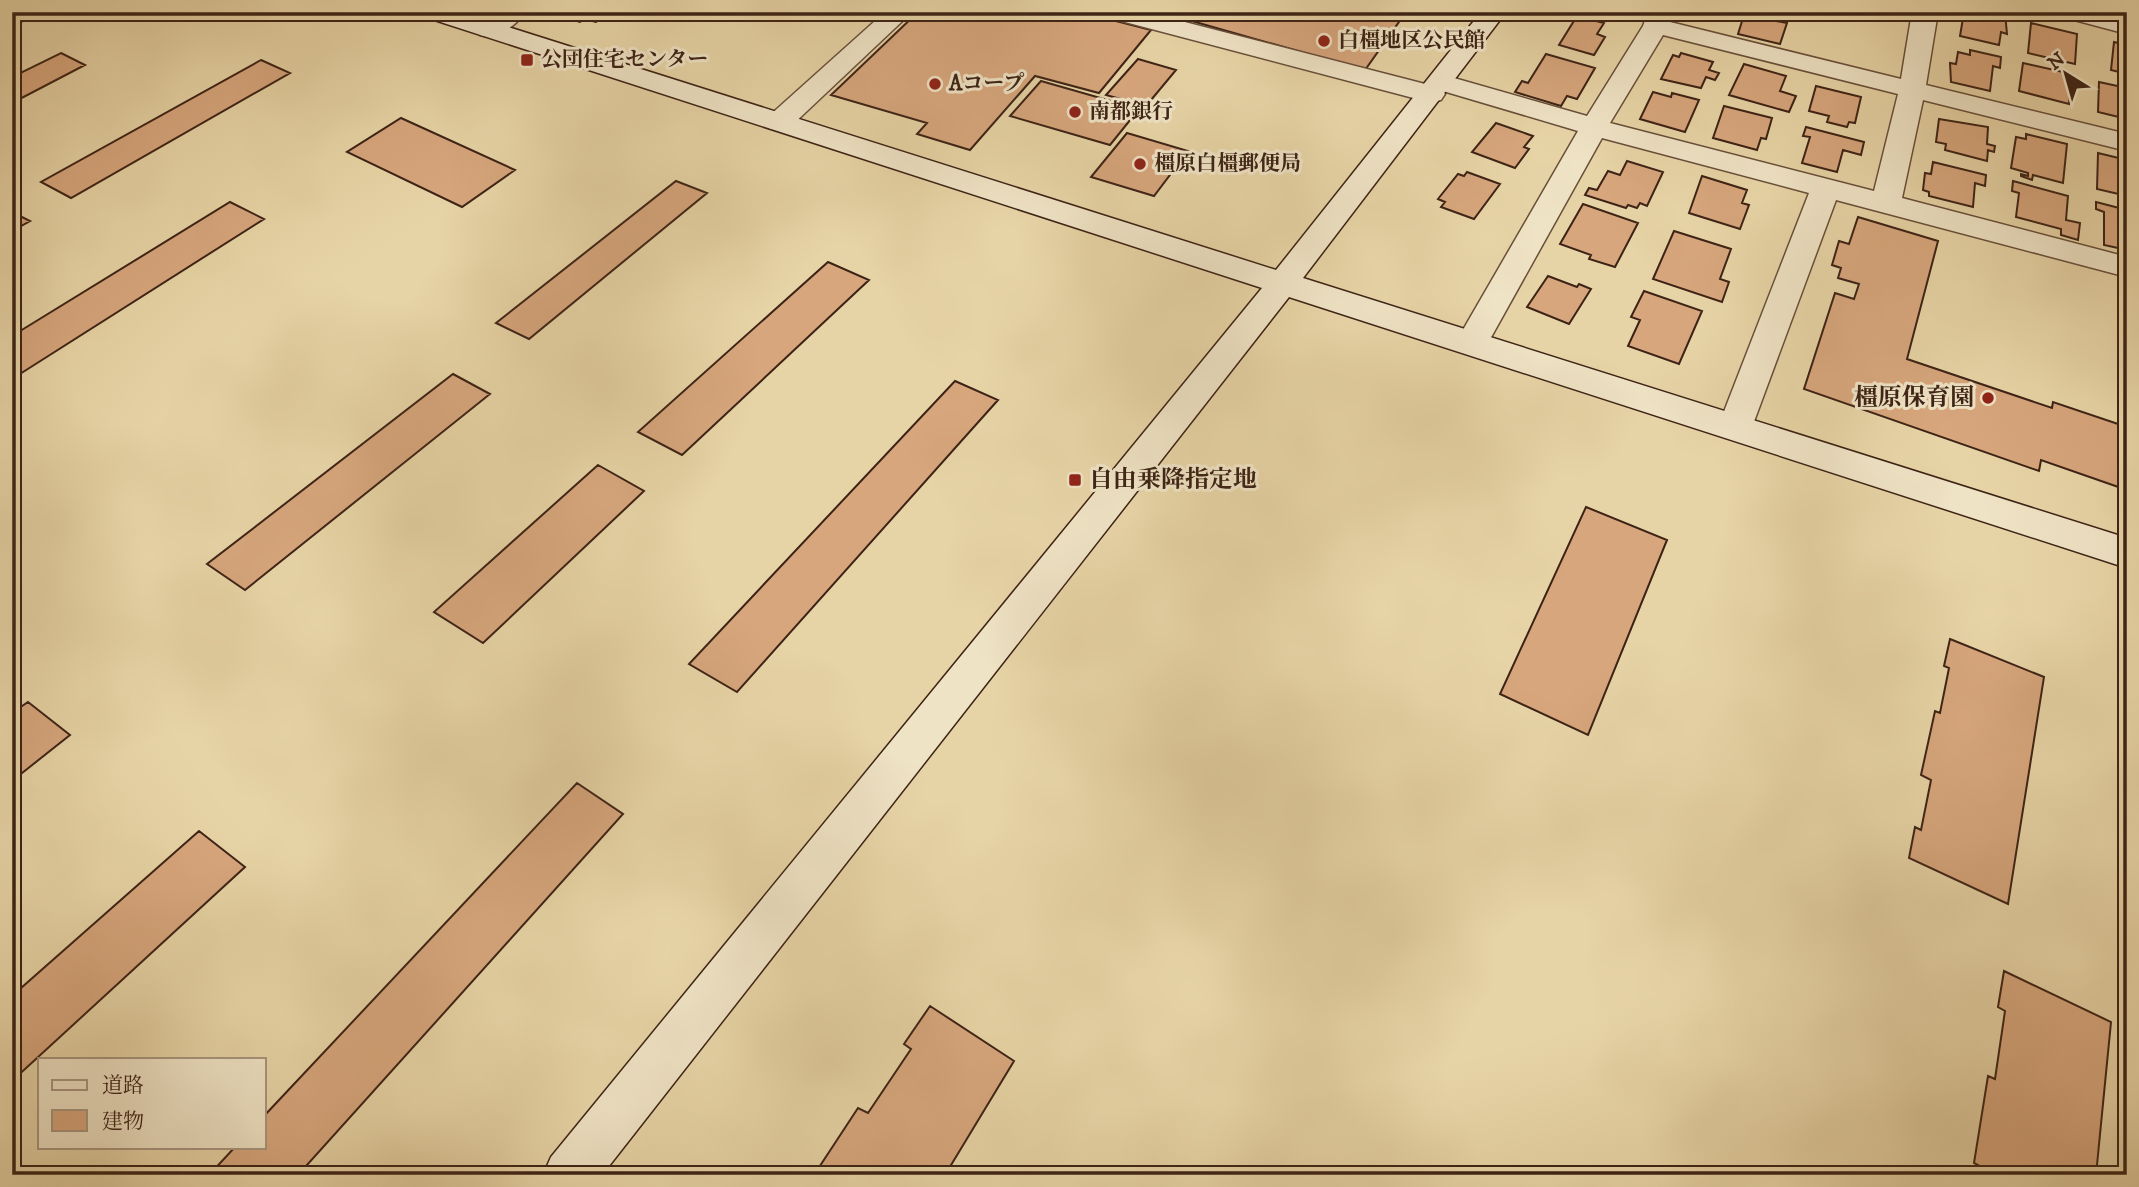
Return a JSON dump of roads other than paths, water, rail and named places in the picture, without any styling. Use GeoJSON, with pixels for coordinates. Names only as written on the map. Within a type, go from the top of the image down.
{"type":"FeatureCollection","features":[{"type":"Feature","properties":{"kind":"street"},"geometry":{"type":"LineString","coordinates":[[12,18],[22,12]]}},
{"type":"Feature","properties":{"kind":"street"},"geometry":{"type":"LineString","coordinates":[[433,12],[2127,553]]}},
{"type":"Feature","properties":{"kind":"street"},"geometry":{"type":"LineString","coordinates":[[489,30],[513,12]]}},
{"type":"Feature","properties":{"kind":"street"},"geometry":{"type":"LineString","coordinates":[[779,122],[900,12]]}},
{"type":"Feature","properties":{"kind":"street"},"geometry":{"type":"LineString","coordinates":[[1115,12],[1594,127],[2127,267]]}},
{"type":"Feature","properties":{"kind":"street"},"geometry":{"type":"LineString","coordinates":[[569,1175],[1282,283],[1494,12]]}},
{"type":"Feature","properties":{"kind":"street"},"geometry":{"type":"LineString","coordinates":[[1886,203],[1912,90],[1925,12]]}},
{"type":"Feature","properties":{"kind":"street"},"geometry":{"type":"LineString","coordinates":[[2072,12],[2127,26]]}},
{"type":"Feature","properties":{"kind":"street"},"geometry":{"type":"LineString","coordinates":[[1472,342],[1594,127],[1659,19],[1912,90],[2127,143]]}},
{"type":"Feature","properties":{"kind":"street"},"geometry":{"type":"LineString","coordinates":[[1735,427],[1825,187]]}},
{"type":"Feature","properties":{"kind":"place","name":"白橿地区公民館"},"geometry":{"type":"Point","coordinates":[1324,41]}},
{"type":"Feature","properties":{"kind":"place","name":"公団住宅センター"},"geometry":{"type":"Point","coordinates":[527,60]}},
{"type":"Feature","properties":{"kind":"place","name":"Aコープ"},"geometry":{"type":"Point","coordinates":[935,84]}},
{"type":"Feature","properties":{"kind":"place","name":"南都銀行"},"geometry":{"type":"Point","coordinates":[1075,112]}},
{"type":"Feature","properties":{"kind":"place","name":"橿原白橿郵便局"},"geometry":{"type":"Point","coordinates":[1140,164]}},
{"type":"Feature","properties":{"kind":"place","name":"橿原保育園"},"geometry":{"type":"Point","coordinates":[1988,398]}},
{"type":"Feature","properties":{"kind":"place","name":"自由乗降指定地"},"geometry":{"type":"Point","coordinates":[1075,480]}}]}
